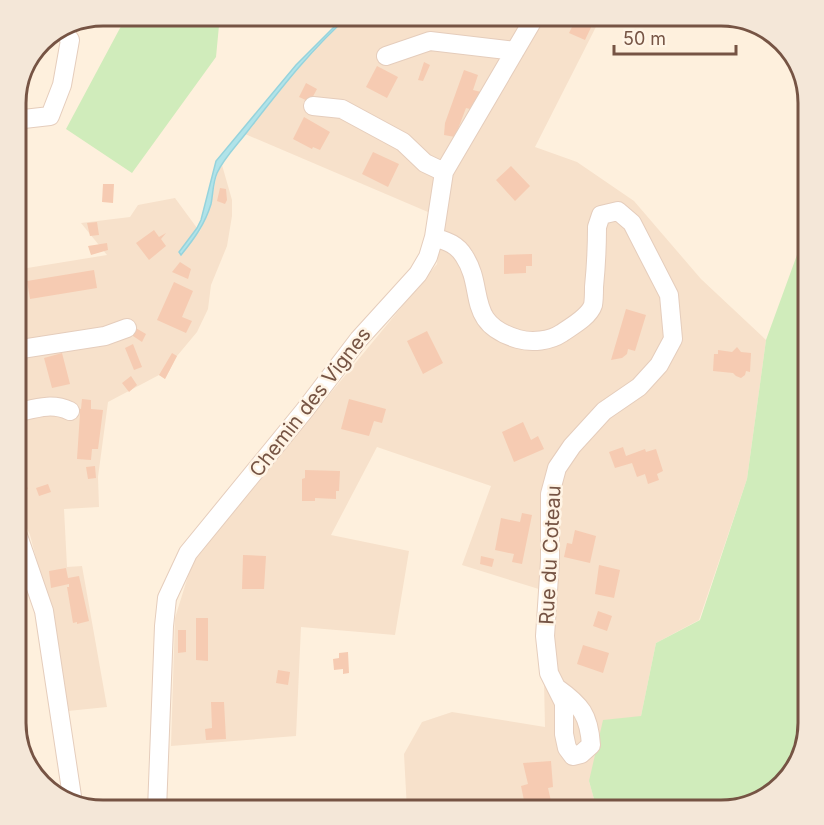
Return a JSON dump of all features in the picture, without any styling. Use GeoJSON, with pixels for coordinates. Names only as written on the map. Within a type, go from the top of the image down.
{"type":"FeatureCollection","features":[{"type":"Feature","properties":{"kind":"street","name":"Chemin des Vignes"},"geometry":{"type":"LineString","coordinates":[[157,800],[164,626],[167,598],[177,575],[189,553],[359,339],[418,274],[428,257],[434,237],[444,172],[530,26]]}},
{"type":"Feature","properties":{"kind":"street"},"geometry":{"type":"LineString","coordinates":[[26,119],[50,116],[62,85],[70,40],[67,35]]}},
{"type":"Feature","properties":{"kind":"street"},"geometry":{"type":"LineString","coordinates":[[386,56],[430,41],[515,51]]}},
{"type":"Feature","properties":{"kind":"street"},"geometry":{"type":"LineString","coordinates":[[313,106],[342,110],[403,142],[425,164],[444,172]]}},
{"type":"Feature","properties":{"kind":"street","name":"Rue du Coteau"},"geometry":{"type":"LineString","coordinates":[[434,237],[454,244],[465,256],[474,280],[481,311],[490,324],[506,336],[528,342],[556,337],[578,322],[593,306],[597,227],[601,215],[618,211],[632,223],[669,295],[673,339],[659,365],[639,387],[604,411],[572,446],[556,468],[550,494],[550,561],[545,636],[549,673],[557,688]]}},
{"type":"Feature","properties":{"kind":"street"},"geometry":{"type":"LineString","coordinates":[[26,348],[105,336],[127,328]]}},
{"type":"Feature","properties":{"kind":"street"},"geometry":{"type":"LineString","coordinates":[[25,411],[50,405],[60,406],[70,411]]}},
{"type":"Feature","properties":{"kind":"street"},"geometry":{"type":"LineString","coordinates":[[25,557],[44,611],[71,793]]}},
{"type":"Feature","properties":{"kind":"shaded area"},"geometry":{"type":"Polygon","coordinates":[[[339,25],[597,26],[535,147],[577,162],[634,201],[701,279],[766,340],[747,479],[699,620],[656,643],[641,716],[589,781],[594,800],[406,800],[404,754],[422,722],[452,712],[545,727],[542,590],[462,565],[491,486],[377,447],[331,535],[409,551],[395,635],[301,627],[296,736],[171,746],[175,618],[193,560],[437,264],[442,218],[245,134],[322,41],[339,25]]]}},
{"type":"Feature","properties":{"kind":"shaded area"},"geometry":{"type":"Polygon","coordinates":[[[222,165],[232,200],[232,216],[227,246],[211,285],[208,309],[197,332],[177,356],[165,379],[159,375],[108,402],[98,477],[99,507],[64,509],[67,567],[82,566],[107,707],[68,711],[57,639],[30,535],[25,525],[26,268],[107,255],[81,223],[130,217],[138,205],[175,198],[197,228],[179,252],[200,231],[211,204],[217,173],[222,165]]]}},
{"type":"Feature","properties":{"kind":"green space"},"geometry":{"type":"Polygon","coordinates":[[[122,25],[219,25],[216,57],[132,173],[66,129],[122,25]]]}},
{"type":"Feature","properties":{"kind":"green space"},"geometry":{"type":"Polygon","coordinates":[[[798,252],[798,722],[797,737],[791,756],[772,780],[751,794],[736,798],[594,800],[589,781],[603,720],[641,716],[656,643],[700,620],[747,479],[766,340],[798,252]]]}},
{"type":"Feature","properties":{"kind":"water"},"geometry":{"type":"Polygon","coordinates":[[[336,25],[339,25],[296,71],[223,162],[216,177],[206,218],[181,255],[179,252],[201,220],[216,161],[296,65],[336,25]]]}},
{"type":"Feature","properties":{"kind":"building"},"geometry":{"type":"Polygon","coordinates":[[[573,26],[592,26],[585,40],[569,33],[573,26]]]}},
{"type":"Feature","properties":{"kind":"building"},"geometry":{"type":"Polygon","coordinates":[[[424,62],[430,65],[423,81],[418,80],[424,62]]]}},
{"type":"Feature","properties":{"kind":"building"},"geometry":{"type":"Polygon","coordinates":[[[377,66],[398,77],[387,98],[366,87],[377,66]]]}},
{"type":"Feature","properties":{"kind":"building"},"geometry":{"type":"Polygon","coordinates":[[[464,70],[478,75],[473,90],[481,92],[474,110],[466,108],[455,137],[444,135],[445,123],[464,70]]]}},
{"type":"Feature","properties":{"kind":"building"},"geometry":{"type":"Polygon","coordinates":[[[306,83],[317,89],[310,102],[299,97],[306,83]]]}},
{"type":"Feature","properties":{"kind":"building"},"geometry":{"type":"Polygon","coordinates":[[[304,117],[330,132],[320,150],[313,147],[312,149],[293,139],[304,117]]]}},
{"type":"Feature","properties":{"kind":"building"},"geometry":{"type":"Polygon","coordinates":[[[373,152],[399,164],[388,187],[362,174],[373,152]]]}},
{"type":"Feature","properties":{"kind":"building"},"geometry":{"type":"Polygon","coordinates":[[[511,166],[530,186],[515,201],[496,180],[511,166]]]}},
{"type":"Feature","properties":{"kind":"building"},"geometry":{"type":"Polygon","coordinates":[[[103,184],[114,184],[113,203],[102,202],[103,184]]]}},
{"type":"Feature","properties":{"kind":"building"},"geometry":{"type":"Polygon","coordinates":[[[220,188],[226,189],[225,204],[217,201],[220,188]]]}},
{"type":"Feature","properties":{"kind":"building"},"geometry":{"type":"Polygon","coordinates":[[[97,222],[99,235],[90,236],[87,223],[97,222]]]}},
{"type":"Feature","properties":{"kind":"building"},"geometry":{"type":"Polygon","coordinates":[[[154,230],[159,237],[166,233],[161,239],[166,246],[149,260],[136,243],[154,230]]]}},
{"type":"Feature","properties":{"kind":"building"},"geometry":{"type":"Polygon","coordinates":[[[107,243],[108,250],[91,255],[88,246],[107,243]]]}},
{"type":"Feature","properties":{"kind":"building"},"geometry":{"type":"Polygon","coordinates":[[[532,254],[532,266],[526,266],[526,273],[504,274],[504,255],[532,254]]]}},
{"type":"Feature","properties":{"kind":"building"},"geometry":{"type":"Polygon","coordinates":[[[180,262],[191,269],[188,279],[172,272],[180,262]]]}},
{"type":"Feature","properties":{"kind":"building"},"geometry":{"type":"Polygon","coordinates":[[[94,270],[97,288],[30,299],[27,281],[94,270]]]}},
{"type":"Feature","properties":{"kind":"building"},"geometry":{"type":"Polygon","coordinates":[[[174,282],[193,291],[182,317],[192,321],[186,333],[157,320],[174,282]]]}},
{"type":"Feature","properties":{"kind":"building"},"geometry":{"type":"Polygon","coordinates":[[[626,309],[646,315],[635,351],[628,349],[627,354],[622,358],[611,360],[626,309]]]}},
{"type":"Feature","properties":{"kind":"building"},"geometry":{"type":"Polygon","coordinates":[[[134,327],[146,334],[142,342],[130,334],[134,327]]]}},
{"type":"Feature","properties":{"kind":"building"},"geometry":{"type":"Polygon","coordinates":[[[427,331],[443,363],[423,374],[407,341],[427,331]]]}},
{"type":"Feature","properties":{"kind":"building"},"geometry":{"type":"Polygon","coordinates":[[[133,344],[142,367],[134,370],[125,348],[133,344]]]}},
{"type":"Feature","properties":{"kind":"building"},"geometry":{"type":"Polygon","coordinates":[[[737,347],[741,352],[751,353],[750,372],[746,371],[741,378],[733,373],[713,371],[714,354],[718,354],[718,350],[732,352],[737,347]]]}},
{"type":"Feature","properties":{"kind":"building"},"geometry":{"type":"Polygon","coordinates":[[[62,353],[70,384],[52,388],[44,358],[62,353]]]}},
{"type":"Feature","properties":{"kind":"building"},"geometry":{"type":"Polygon","coordinates":[[[172,353],[177,356],[165,379],[159,375],[172,353]]]}},
{"type":"Feature","properties":{"kind":"building"},"geometry":{"type":"Polygon","coordinates":[[[131,376],[137,385],[129,392],[122,383],[131,376]]]}},
{"type":"Feature","properties":{"kind":"building"},"geometry":{"type":"Polygon","coordinates":[[[82,399],[91,400],[91,409],[103,410],[98,449],[92,449],[91,460],[77,459],[80,413],[76,413],[76,408],[81,409],[82,399]]]}},
{"type":"Feature","properties":{"kind":"building"},"geometry":{"type":"Polygon","coordinates":[[[349,399],[386,409],[382,423],[374,421],[369,436],[341,429],[349,399]]]}},
{"type":"Feature","properties":{"kind":"building"},"geometry":{"type":"Polygon","coordinates":[[[523,422],[531,440],[538,436],[544,449],[514,462],[502,432],[523,422]]]}},
{"type":"Feature","properties":{"kind":"building"},"geometry":{"type":"Polygon","coordinates":[[[623,447],[626,456],[645,449],[646,452],[656,449],[663,471],[657,474],[659,480],[648,484],[645,474],[637,477],[632,463],[615,468],[609,452],[623,447]]]}},
{"type":"Feature","properties":{"kind":"building"},"geometry":{"type":"Polygon","coordinates":[[[95,466],[96,478],[88,479],[86,467],[95,466]]]}},
{"type":"Feature","properties":{"kind":"building"},"geometry":{"type":"Polygon","coordinates":[[[305,470],[340,471],[339,491],[336,491],[336,499],[315,498],[315,501],[302,501],[302,479],[305,478],[305,470]]]}},
{"type":"Feature","properties":{"kind":"building"},"geometry":{"type":"Polygon","coordinates":[[[48,484],[51,492],[39,496],[36,488],[48,484]]]}},
{"type":"Feature","properties":{"kind":"building"},"geometry":{"type":"Polygon","coordinates":[[[522,513],[532,515],[522,564],[512,562],[514,554],[495,550],[501,518],[520,522],[522,513]]]}},
{"type":"Feature","properties":{"kind":"building"},"geometry":{"type":"Polygon","coordinates":[[[575,530],[596,536],[590,563],[564,557],[567,543],[572,544],[575,530]]]}},
{"type":"Feature","properties":{"kind":"building"},"geometry":{"type":"Polygon","coordinates":[[[243,555],[266,556],[264,589],[242,589],[243,555]]]}},
{"type":"Feature","properties":{"kind":"building"},"geometry":{"type":"Polygon","coordinates":[[[481,556],[494,559],[492,567],[480,564],[481,556]]]}},
{"type":"Feature","properties":{"kind":"building"},"geometry":{"type":"Polygon","coordinates":[[[599,565],[620,570],[614,598],[595,594],[599,565]]]}},
{"type":"Feature","properties":{"kind":"building"},"geometry":{"type":"Polygon","coordinates":[[[66,568],[68,578],[79,576],[89,621],[73,623],[67,587],[69,584],[51,588],[49,571],[66,568]]]}},
{"type":"Feature","properties":{"kind":"building"},"geometry":{"type":"Polygon","coordinates":[[[598,611],[612,616],[607,631],[593,626],[598,611]]]}},
{"type":"Feature","properties":{"kind":"building"},"geometry":{"type":"Polygon","coordinates":[[[196,618],[208,618],[208,661],[196,660],[196,618]]]}},
{"type":"Feature","properties":{"kind":"building"},"geometry":{"type":"Polygon","coordinates":[[[178,630],[186,630],[186,652],[178,653],[178,630]]]}},
{"type":"Feature","properties":{"kind":"building"},"geometry":{"type":"Polygon","coordinates":[[[583,645],[609,653],[603,673],[577,664],[583,645]]]}},
{"type":"Feature","properties":{"kind":"building"},"geometry":{"type":"Polygon","coordinates":[[[348,652],[349,673],[343,674],[343,669],[334,670],[333,659],[339,658],[339,653],[348,652]]]}},
{"type":"Feature","properties":{"kind":"building"},"geometry":{"type":"Polygon","coordinates":[[[278,670],[290,672],[288,685],[276,683],[278,670]]]}},
{"type":"Feature","properties":{"kind":"building"},"geometry":{"type":"Polygon","coordinates":[[[211,702],[224,702],[226,739],[206,740],[205,729],[212,728],[211,702]]]}},
{"type":"Feature","properties":{"kind":"building"},"geometry":{"type":"Polygon","coordinates":[[[551,761],[553,787],[548,788],[551,800],[524,800],[521,786],[528,784],[523,763],[551,761]]]}}]}
